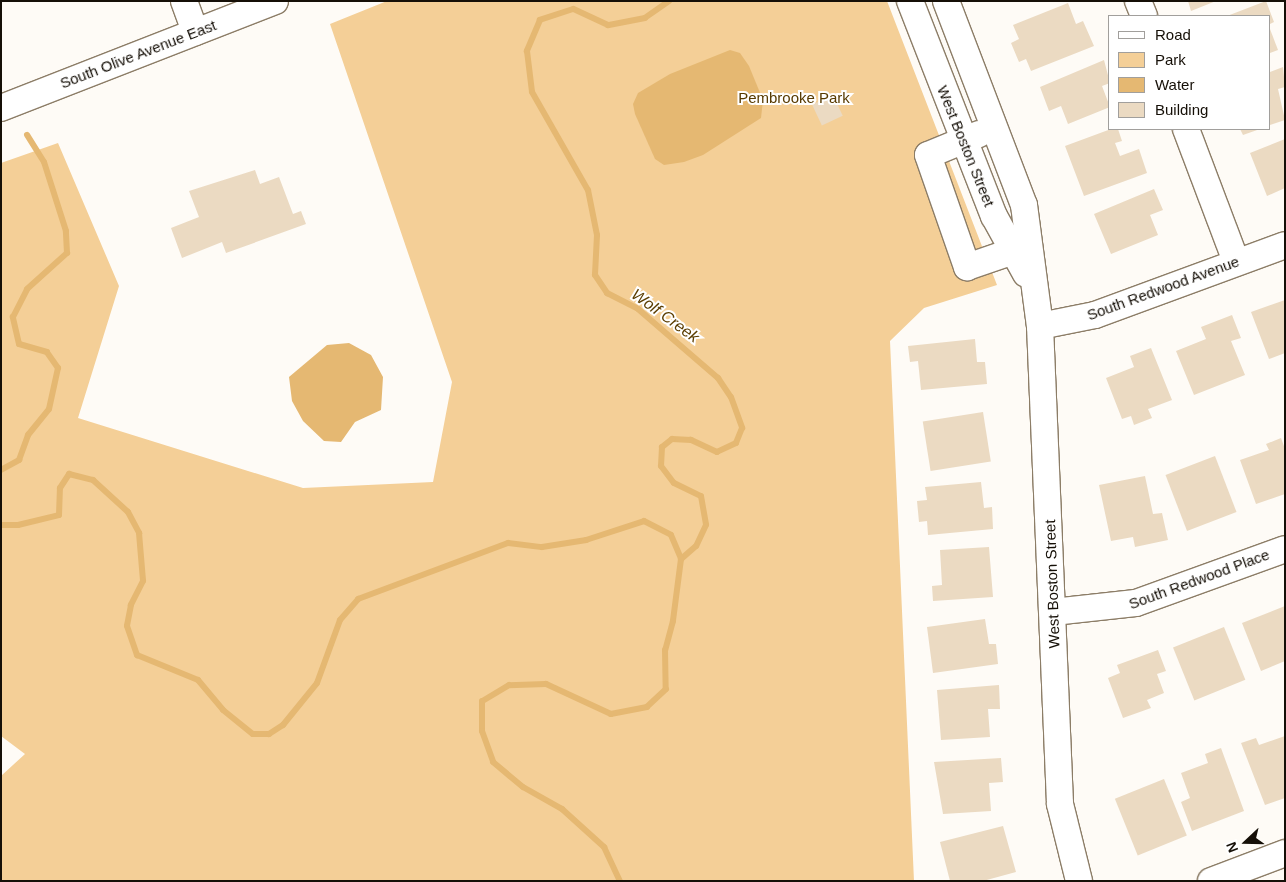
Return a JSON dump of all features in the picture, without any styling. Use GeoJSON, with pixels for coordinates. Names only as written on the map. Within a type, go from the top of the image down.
{"type":"FeatureCollection","features":[{"type":"Feature","properties":{"kind":"street"},"geometry":{"type":"LineString","coordinates":[[184,1],[195,32]]}},
{"type":"Feature","properties":{"kind":"street","name":"South Olive Avenue East"},"geometry":{"type":"LineString","coordinates":[[1,108],[195,32],[223,11],[275,1]]}},
{"type":"Feature","properties":{"kind":"street","name":"West Boston Street"},"geometry":{"type":"LineString","coordinates":[[910,1],[963,141],[994,216],[1021,248]]}},
{"type":"Feature","properties":{"kind":"street","name":"West Boston Street"},"geometry":{"type":"LineString","coordinates":[[946,1],[1024,205],[1021,248],[1032,286],[1040,326],[1060,804],[1079,881]]}},
{"type":"Feature","properties":{"kind":"street"},"geometry":{"type":"LineString","coordinates":[[1138,1],[1144,15]]}},
{"type":"Feature","properties":{"kind":"street"},"geometry":{"type":"LineString","coordinates":[[995,128],[928,155],[967,267],[1021,248]]}},
{"type":"Feature","properties":{"kind":"street"},"geometry":{"type":"LineString","coordinates":[[1186,130],[1236,261]]}},
{"type":"Feature","properties":{"kind":"street","name":"South Redwood Avenue"},"geometry":{"type":"LineString","coordinates":[[1040,326],[1095,315],[1236,261],[1285,245]]}},
{"type":"Feature","properties":{"kind":"street","name":"South Redwood Place"},"geometry":{"type":"LineString","coordinates":[[1053,612],[1136,603],[1285,549]]}},
{"type":"Feature","properties":{"kind":"street"},"geometry":{"type":"LineString","coordinates":[[1211,881],[1285,853]]}},
{"type":"Feature","properties":{"kind":"green space","name":"Pembrooke Park"},"geometry":{"type":"Polygon","coordinates":[[[387,1],[887,1],[997,285],[924,308],[890,341],[914,881],[1,881],[1,776],[25,754],[1,736],[1,163],[58,143],[119,286],[78,418],[303,488],[433,482],[452,382],[330,24],[387,1]]]}},
{"type":"Feature","properties":{"kind":"water"},"geometry":{"type":"Polygon","coordinates":[[[730,50],[740,53],[749,66],[763,100],[761,118],[703,155],[684,162],[664,165],[655,159],[635,114],[633,104],[638,93],[670,74],[730,50]]]}},
{"type":"Feature","properties":{"kind":"water"},"geometry":{"type":"Polygon","coordinates":[[[349,343],[371,355],[383,377],[381,410],[355,422],[341,442],[324,441],[303,421],[292,401],[289,377],[327,345],[349,343]]]}},
{"type":"Feature","properties":{"kind":"building"},"geometry":{"type":"Polygon","coordinates":[[[1188,1],[1216,1],[1191,11],[1188,1]]]}},
{"type":"Feature","properties":{"kind":"building"},"geometry":{"type":"Polygon","coordinates":[[[1266,1],[1274,22],[1271,24],[1271,15],[1230,15],[1266,1]]]}},
{"type":"Feature","properties":{"kind":"building"},"geometry":{"type":"Polygon","coordinates":[[[1068,3],[1076,24],[1083,21],[1094,46],[1031,71],[1026,59],[1019,62],[1011,43],[1019,39],[1013,25],[1068,3]]]}},
{"type":"Feature","properties":{"kind":"building"},"geometry":{"type":"Polygon","coordinates":[[[1271,32],[1278,50],[1271,53],[1271,32]]]}},
{"type":"Feature","properties":{"kind":"building"},"geometry":{"type":"Polygon","coordinates":[[[1104,60],[1108,84],[1102,86],[1108,102],[1108,108],[1068,124],[1061,106],[1049,111],[1040,87],[1104,60]]]}},
{"type":"Feature","properties":{"kind":"building"},"geometry":{"type":"Polygon","coordinates":[[[1283,67],[1285,87],[1278,89],[1285,120],[1271,125],[1271,72],[1283,67]]]}},
{"type":"Feature","properties":{"kind":"building"},"geometry":{"type":"Polygon","coordinates":[[[833,95],[843,116],[822,126],[812,105],[833,95]]]}},
{"type":"Feature","properties":{"kind":"building"},"geometry":{"type":"Polygon","coordinates":[[[1108,130],[1118,130],[1122,141],[1115,143],[1120,156],[1139,149],[1147,173],[1084,196],[1065,146],[1108,130]]]}},
{"type":"Feature","properties":{"kind":"building"},"geometry":{"type":"Polygon","coordinates":[[[1240,130],[1257,130],[1243,135],[1240,130]]]}},
{"type":"Feature","properties":{"kind":"building"},"geometry":{"type":"Polygon","coordinates":[[[1285,139],[1285,188],[1267,196],[1250,153],[1285,139]]]}},
{"type":"Feature","properties":{"kind":"building"},"geometry":{"type":"Polygon","coordinates":[[[255,170],[260,184],[279,177],[293,214],[301,211],[306,224],[226,253],[222,242],[182,258],[171,228],[199,217],[189,191],[255,170]]]}},
{"type":"Feature","properties":{"kind":"building"},"geometry":{"type":"Polygon","coordinates":[[[1154,189],[1163,210],[1150,215],[1158,235],[1111,254],[1094,214],[1154,189]]]}},
{"type":"Feature","properties":{"kind":"building"},"geometry":{"type":"Polygon","coordinates":[[[1285,300],[1285,353],[1269,359],[1251,312],[1285,300]]]}},
{"type":"Feature","properties":{"kind":"building"},"geometry":{"type":"Polygon","coordinates":[[[1232,315],[1241,338],[1231,341],[1245,375],[1194,395],[1176,351],[1206,339],[1201,327],[1232,315]]]}},
{"type":"Feature","properties":{"kind":"building"},"geometry":{"type":"Polygon","coordinates":[[[975,339],[977,362],[985,362],[987,384],[921,390],[918,361],[910,362],[908,346],[975,339]]]}},
{"type":"Feature","properties":{"kind":"building"},"geometry":{"type":"Polygon","coordinates":[[[1151,348],[1172,400],[1148,409],[1152,418],[1134,425],[1131,416],[1122,419],[1106,378],[1134,367],[1130,356],[1151,348]]]}},
{"type":"Feature","properties":{"kind":"building"},"geometry":{"type":"Polygon","coordinates":[[[983,412],[991,461],[931,471],[923,422],[983,412]]]}},
{"type":"Feature","properties":{"kind":"building"},"geometry":{"type":"Polygon","coordinates":[[[1281,438],[1285,449],[1285,494],[1256,504],[1240,460],[1269,450],[1266,444],[1281,438]]]}},
{"type":"Feature","properties":{"kind":"building"},"geometry":{"type":"Polygon","coordinates":[[[1215,456],[1237,512],[1187,531],[1166,475],[1215,456]]]}},
{"type":"Feature","properties":{"kind":"building"},"geometry":{"type":"Polygon","coordinates":[[[1145,476],[1153,514],[1162,513],[1168,540],[1135,547],[1133,537],[1111,541],[1099,485],[1145,476]]]}},
{"type":"Feature","properties":{"kind":"building"},"geometry":{"type":"Polygon","coordinates":[[[981,482],[984,508],[992,507],[993,529],[928,535],[927,521],[919,522],[917,501],[927,500],[925,487],[981,482]]]}},
{"type":"Feature","properties":{"kind":"building"},"geometry":{"type":"Polygon","coordinates":[[[989,547],[993,597],[933,601],[932,586],[942,585],[940,550],[989,547]]]}},
{"type":"Feature","properties":{"kind":"building"},"geometry":{"type":"Polygon","coordinates":[[[1285,606],[1285,661],[1261,671],[1242,623],[1285,606]]]}},
{"type":"Feature","properties":{"kind":"building"},"geometry":{"type":"Polygon","coordinates":[[[985,619],[989,644],[996,644],[998,664],[933,673],[927,627],[985,619]]]}},
{"type":"Feature","properties":{"kind":"building"},"geometry":{"type":"Polygon","coordinates":[[[1224,627],[1245,680],[1194,700],[1173,648],[1224,627]]]}},
{"type":"Feature","properties":{"kind":"building"},"geometry":{"type":"Polygon","coordinates":[[[1158,650],[1166,671],[1157,674],[1164,693],[1147,700],[1151,708],[1123,718],[1108,678],[1120,673],[1117,665],[1158,650]]]}},
{"type":"Feature","properties":{"kind":"building"},"geometry":{"type":"Polygon","coordinates":[[[999,685],[1000,709],[988,709],[990,737],[941,740],[937,690],[999,685]]]}},
{"type":"Feature","properties":{"kind":"building"},"geometry":{"type":"Polygon","coordinates":[[[1285,736],[1285,798],[1265,805],[1241,743],[1256,738],[1259,745],[1285,736]]]}},
{"type":"Feature","properties":{"kind":"building"},"geometry":{"type":"Polygon","coordinates":[[[1221,748],[1244,811],[1192,831],[1181,802],[1190,798],[1181,773],[1208,763],[1205,754],[1221,748]]]}},
{"type":"Feature","properties":{"kind":"building"},"geometry":{"type":"Polygon","coordinates":[[[1001,758],[1003,782],[989,783],[991,811],[943,814],[934,762],[1001,758]]]}},
{"type":"Feature","properties":{"kind":"building"},"geometry":{"type":"Polygon","coordinates":[[[1164,779],[1187,836],[1138,855],[1115,799],[1164,779]]]}},
{"type":"Feature","properties":{"kind":"building"},"geometry":{"type":"Polygon","coordinates":[[[1003,826],[1016,872],[983,881],[950,881],[940,842],[1003,826]]]}},
{"type":"Feature","properties":{"kind":"waterway","name":"Wolf Creek"},"geometry":{"type":"LineString","coordinates":[[669,1],[645,18],[608,25],[573,9],[540,20],[527,51],[532,92],[588,190],[597,235],[595,275],[607,293],[638,309],[718,378],[731,397],[742,428],[736,443],[717,452],[691,440],[672,439],[662,447],[661,466],[674,483],[701,496],[706,525],[696,546],[681,559]]}},
{"type":"Feature","properties":{"kind":"waterway"},"geometry":{"type":"LineString","coordinates":[[1,470],[19,460],[28,435],[49,409],[58,368],[47,352],[19,344],[13,317],[27,289],[67,253],[66,231],[44,162],[27,135]]}},
{"type":"Feature","properties":{"kind":"waterway"},"geometry":{"type":"LineString","coordinates":[[1,525],[18,525],[59,515],[60,488],[69,474],[93,480],[128,512],[139,533],[143,581],[131,605],[127,626],[137,655],[198,680],[223,710],[253,734],[269,734],[283,725],[317,683],[340,620],[358,599],[508,543],[542,547],[586,540],[644,521],[671,535],[681,559],[673,621],[665,650],[666,689],[647,707],[611,714],[546,684],[509,685],[482,701],[482,731],[493,762],[523,787],[562,809],[604,847],[620,881]]}}]}
